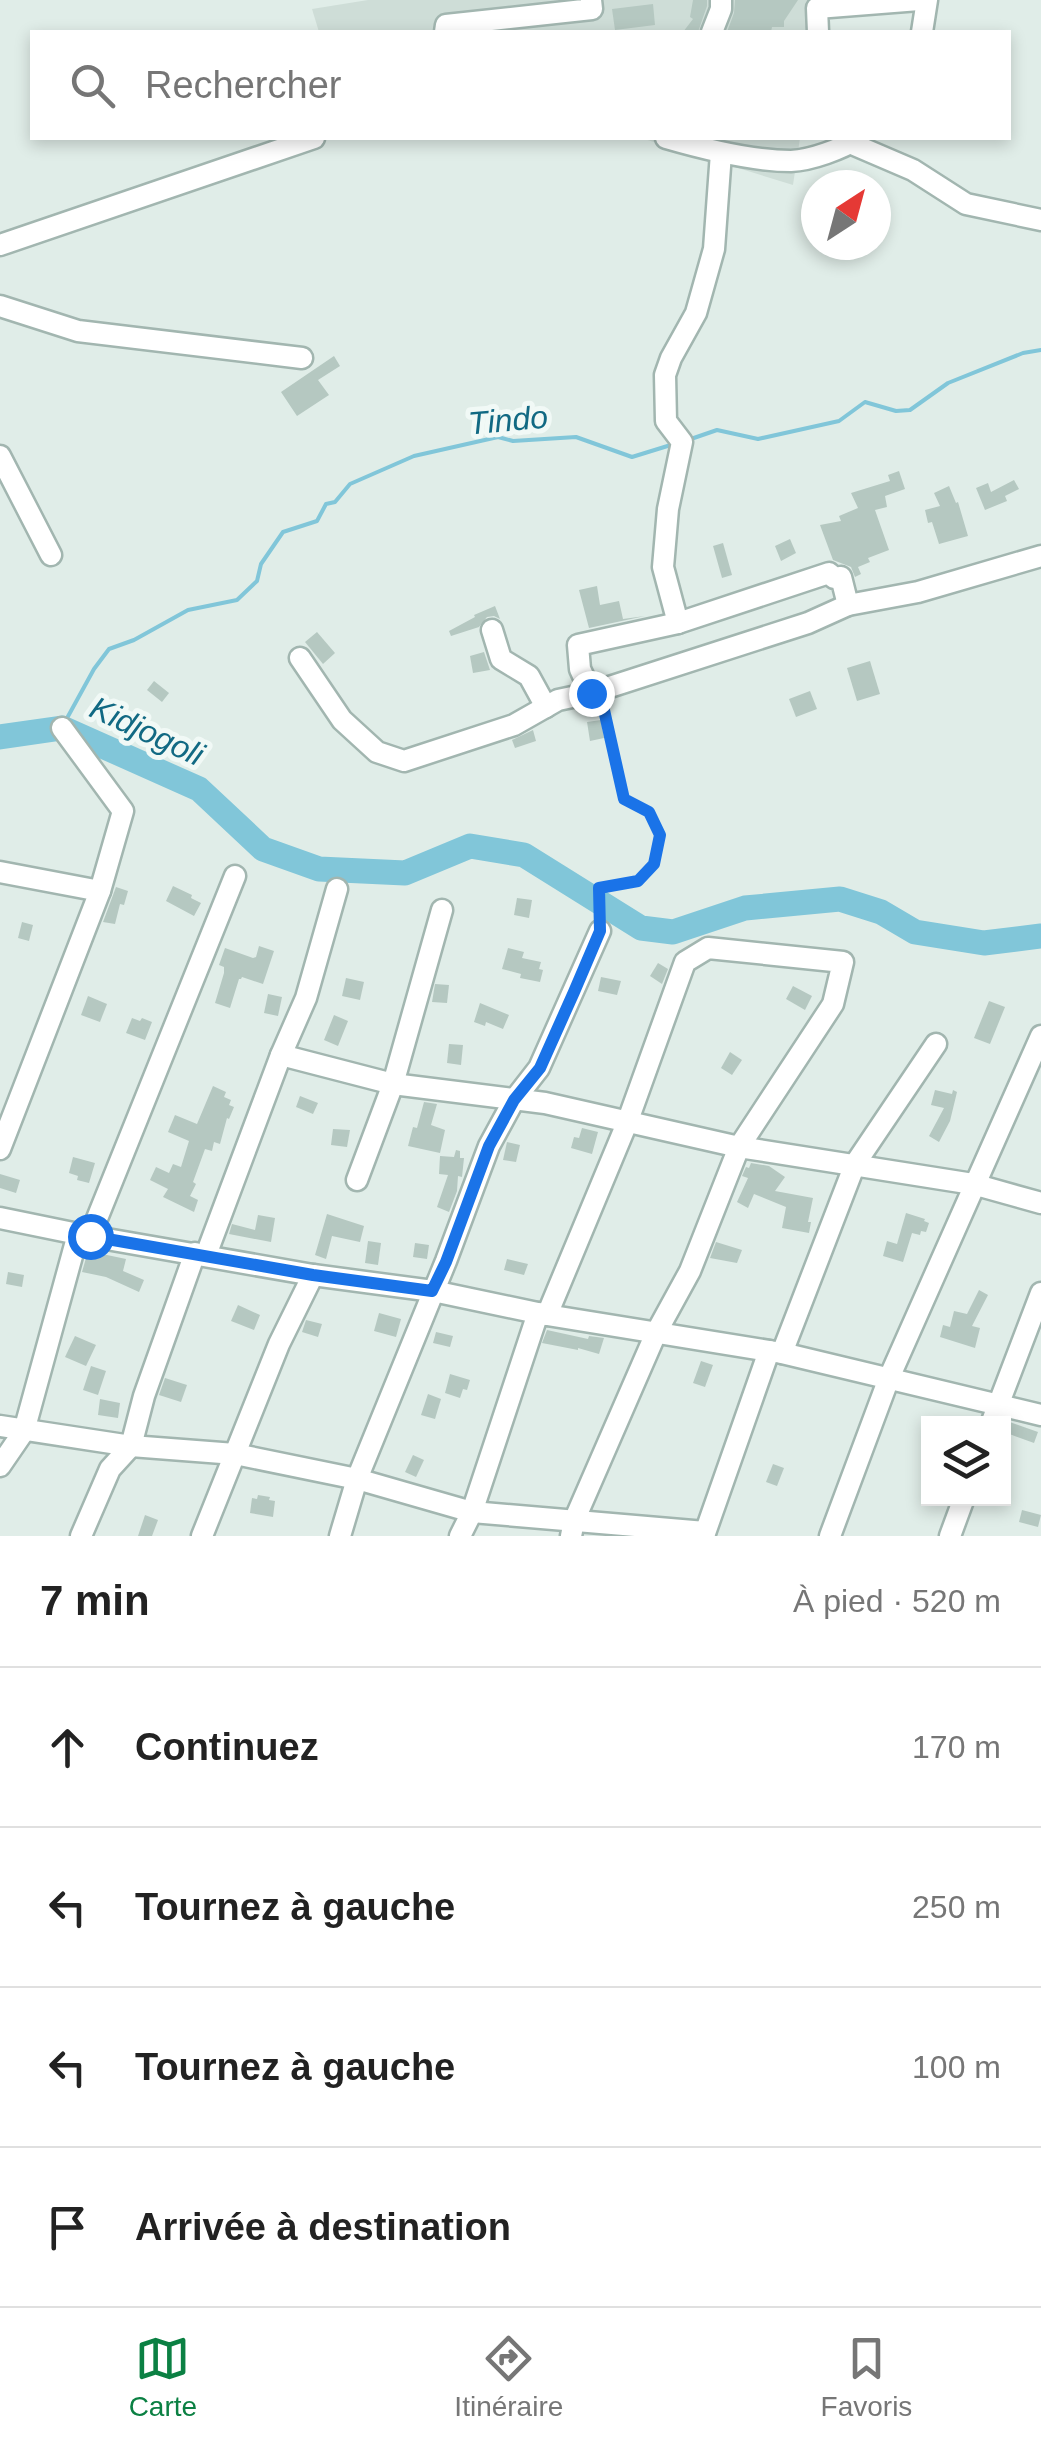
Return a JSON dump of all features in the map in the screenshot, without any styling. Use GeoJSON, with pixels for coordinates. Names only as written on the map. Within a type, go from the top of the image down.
{"type":"FeatureCollection","features":[{"type":"Feature","properties":{"kind":"street"},"geometry":{"type":"LineString","coordinates":[[445,30],[446,25],[592,9],[591,0]]}},
{"type":"Feature","properties":{"kind":"street"},"geometry":{"type":"LineString","coordinates":[[713,30],[721,0]]}},
{"type":"Feature","properties":{"kind":"street"},"geometry":{"type":"LineString","coordinates":[[818,30],[817,8],[919,0]]}},
{"type":"Feature","properties":{"kind":"street"},"geometry":{"type":"LineString","coordinates":[[922,30],[927,0]]}},
{"type":"Feature","properties":{"kind":"street"},"geometry":{"type":"LineString","coordinates":[[0,245],[308,140]]}},
{"type":"Feature","properties":{"kind":"street"},"geometry":{"type":"LineString","coordinates":[[673,140],[722,153],[794,161],[825,145],[854,140],[914,170],[966,204],[1041,220]]}},
{"type":"Feature","properties":{"kind":"street"},"geometry":{"type":"LineString","coordinates":[[678,622],[663,567],[668,509],[682,442],[666,421],[665,376],[696,313],[714,250],[722,153]]}},
{"type":"Feature","properties":{"kind":"street"},"geometry":{"type":"LineString","coordinates":[[0,306],[78,331],[302,358]]}},
{"type":"Feature","properties":{"kind":"street"},"geometry":{"type":"LineString","coordinates":[[0,456],[50,555]]}},
{"type":"Feature","properties":{"kind":"street"},"geometry":{"type":"LineString","coordinates":[[300,658],[342,720],[377,752],[404,761],[514,725],[558,700],[591,693],[808,623],[848,605],[918,592],[1041,556]]}},
{"type":"Feature","properties":{"kind":"street"},"geometry":{"type":"LineString","coordinates":[[591,693],[580,669],[578,645],[678,622],[828,573],[834,578],[841,577],[848,605]]}},
{"type":"Feature","properties":{"kind":"street"},"geometry":{"type":"LineString","coordinates":[[492,630],[502,659],[529,676],[546,707]]}},
{"type":"Feature","properties":{"kind":"street"},"geometry":{"type":"LineString","coordinates":[[0,1149],[100,891],[122,811],[62,728]]}},
{"type":"Feature","properties":{"kind":"street"},"geometry":{"type":"LineString","coordinates":[[0,872],[100,891]]}},
{"type":"Feature","properties":{"kind":"street"},"geometry":{"type":"LineString","coordinates":[[0,1466],[24,1431],[84,1235],[236,876]]}},
{"type":"Feature","properties":{"kind":"street"},"geometry":{"type":"LineString","coordinates":[[81,1536],[110,1469],[131,1446],[144,1396],[306,998],[338,889]]}},
{"type":"Feature","properties":{"kind":"street"},"geometry":{"type":"LineString","coordinates":[[357,1180],[394,1084],[442,910]]}},
{"type":"Feature","properties":{"kind":"street"},"geometry":{"type":"LineString","coordinates":[[340,1536],[357,1479],[489,1146],[514,1100],[540,1068],[600,931]]}},
{"type":"Feature","properties":{"kind":"street"},"geometry":{"type":"LineString","coordinates":[[460,1536],[542,1314],[627,1123],[685,962],[708,948],[843,962],[833,1004],[739,1146],[690,1271],[656,1333],[572,1528]]}},
{"type":"Feature","properties":{"kind":"street"},"geometry":{"type":"LineString","coordinates":[[830,1536],[889,1378],[1041,1036]]}},
{"type":"Feature","properties":{"kind":"street"},"geometry":{"type":"LineString","coordinates":[[0,1426],[131,1446],[235,1454],[357,1479],[472,1512],[572,1528],[704,1534],[854,1164],[936,1044]]}},
{"type":"Feature","properties":{"kind":"street"},"geometry":{"type":"LineString","coordinates":[[281,1055],[394,1084],[545,1103],[739,1146],[973,1184],[1041,1203]]}},
{"type":"Feature","properties":{"kind":"street"},"geometry":{"type":"LineString","coordinates":[[0,1218],[775,1352],[889,1378],[994,1414],[1041,1415]]}},
{"type":"Feature","properties":{"kind":"street"},"geometry":{"type":"LineString","coordinates":[[202,1536],[279,1344],[313,1275]]}},
{"type":"Feature","properties":{"kind":"street"},"geometry":{"type":"LineString","coordinates":[[994,1414],[1041,1293]]}},
{"type":"Feature","properties":{"kind":"street"},"geometry":{"type":"LineString","coordinates":[[957,1535],[962,1506]]}},
{"type":"Feature","properties":{"kind":"path"},"geometry":{"type":"LineString","coordinates":[[591,693],[604,710],[624,799],[649,812],[660,835],[654,864],[638,881],[599,888],[600,931]]}},
{"type":"Feature","properties":{"kind":"shaded area"},"geometry":{"type":"Polygon","coordinates":[[[368,0],[808,0],[811,30],[318,30],[312,9],[368,0]]]}},
{"type":"Feature","properties":{"kind":"shaded area"},"geometry":{"type":"Polygon","coordinates":[[[647,140],[800,140],[793,185],[647,140]]]}},
{"type":"Feature","properties":{"kind":"building"},"geometry":{"type":"Polygon","coordinates":[[[693,0],[707,0],[699,30],[685,30],[693,19],[693,0]]]}},
{"type":"Feature","properties":{"kind":"building"},"geometry":{"type":"Polygon","coordinates":[[[735,0],[798,0],[784,27],[771,30],[728,30],[735,0]]]}},
{"type":"Feature","properties":{"kind":"building"},"geometry":{"type":"Polygon","coordinates":[[[653,4],[655,25],[615,30],[612,9],[653,4]]]}},
{"type":"Feature","properties":{"kind":"building"},"geometry":{"type":"Polygon","coordinates":[[[334,356],[340,366],[318,380],[329,395],[297,416],[281,392],[334,356]]]}},
{"type":"Feature","properties":{"kind":"building"},"geometry":{"type":"Polygon","coordinates":[[[899,471],[905,489],[885,496],[887,507],[875,510],[889,550],[868,558],[870,562],[858,567],[861,574],[855,577],[851,567],[833,560],[820,525],[841,521],[839,516],[858,508],[851,493],[890,481],[888,475],[899,471]]]}},
{"type":"Feature","properties":{"kind":"building"},"geometry":{"type":"Polygon","coordinates":[[[1014,480],[1019,489],[1005,496],[1007,501],[985,510],[976,488],[988,483],[991,492],[1014,480]]]}},
{"type":"Feature","properties":{"kind":"building"},"geometry":{"type":"Polygon","coordinates":[[[949,486],[968,536],[939,544],[925,510],[940,506],[934,493],[949,486]]]}},
{"type":"Feature","properties":{"kind":"building"},"geometry":{"type":"Polygon","coordinates":[[[790,539],[796,553],[781,561],[775,546],[790,539]]]}},
{"type":"Feature","properties":{"kind":"building"},"geometry":{"type":"Polygon","coordinates":[[[723,543],[732,575],[722,578],[713,546],[723,543]]]}},
{"type":"Feature","properties":{"kind":"building"},"geometry":{"type":"Polygon","coordinates":[[[597,586],[600,605],[619,601],[623,619],[645,616],[589,628],[579,590],[597,586]]]}},
{"type":"Feature","properties":{"kind":"building"},"geometry":{"type":"Polygon","coordinates":[[[495,606],[500,619],[487,617],[479,627],[451,636],[449,631],[495,606]]]}},
{"type":"Feature","properties":{"kind":"building"},"geometry":{"type":"Polygon","coordinates":[[[317,632],[335,653],[323,664],[305,642],[317,632]]]}},
{"type":"Feature","properties":{"kind":"building"},"geometry":{"type":"Polygon","coordinates":[[[484,652],[490,670],[473,673],[470,656],[484,652]]]}},
{"type":"Feature","properties":{"kind":"building"},"geometry":{"type":"Polygon","coordinates":[[[870,661],[880,694],[857,701],[847,668],[870,661]]]}},
{"type":"Feature","properties":{"kind":"building"},"geometry":{"type":"Polygon","coordinates":[[[154,681],[169,693],[162,702],[147,690],[154,681]]]}},
{"type":"Feature","properties":{"kind":"building"},"geometry":{"type":"Polygon","coordinates":[[[810,691],[817,709],[796,717],[789,699],[810,691]]]}},
{"type":"Feature","properties":{"kind":"building"},"geometry":{"type":"Polygon","coordinates":[[[601,720],[604,738],[590,741],[587,722],[601,720]]]}},
{"type":"Feature","properties":{"kind":"building"},"geometry":{"type":"Polygon","coordinates":[[[533,730],[536,741],[515,748],[512,740],[533,730]]]}},
{"type":"Feature","properties":{"kind":"building"},"geometry":{"type":"Polygon","coordinates":[[[173,886],[201,903],[194,916],[166,901],[173,886]]]}},
{"type":"Feature","properties":{"kind":"building"},"geometry":{"type":"Polygon","coordinates":[[[116,887],[128,891],[124,905],[120,904],[115,924],[103,922],[116,887]]]}},
{"type":"Feature","properties":{"kind":"building"},"geometry":{"type":"Polygon","coordinates":[[[517,898],[532,900],[529,918],[514,915],[517,898]]]}},
{"type":"Feature","properties":{"kind":"building"},"geometry":{"type":"Polygon","coordinates":[[[22,922],[33,925],[29,941],[18,938],[22,922]]]}},
{"type":"Feature","properties":{"kind":"building"},"geometry":{"type":"Polygon","coordinates":[[[259,946],[274,951],[263,984],[242,977],[230,1008],[215,1003],[224,973],[224,967],[219,965],[225,948],[253,958],[259,946]]]}},
{"type":"Feature","properties":{"kind":"building"},"geometry":{"type":"Polygon","coordinates":[[[508,948],[524,952],[522,958],[541,962],[540,982],[502,969],[508,948]]]}},
{"type":"Feature","properties":{"kind":"building"},"geometry":{"type":"Polygon","coordinates":[[[658,963],[668,969],[662,984],[650,976],[658,963]]]}},
{"type":"Feature","properties":{"kind":"building"},"geometry":{"type":"Polygon","coordinates":[[[601,977],[621,981],[617,995],[598,991],[601,977]]]}},
{"type":"Feature","properties":{"kind":"building"},"geometry":{"type":"Polygon","coordinates":[[[346,978],[364,982],[360,1000],[342,996],[346,978]]]}},
{"type":"Feature","properties":{"kind":"building"},"geometry":{"type":"Polygon","coordinates":[[[435,984],[449,985],[447,1003],[432,1002],[435,984]]]}},
{"type":"Feature","properties":{"kind":"building"},"geometry":{"type":"Polygon","coordinates":[[[793,986],[812,996],[805,1010],[786,999],[793,986]]]}},
{"type":"Feature","properties":{"kind":"building"},"geometry":{"type":"Polygon","coordinates":[[[268,994],[282,997],[278,1016],[264,1013],[268,994]]]}},
{"type":"Feature","properties":{"kind":"building"},"geometry":{"type":"Polygon","coordinates":[[[88,996],[107,1004],[100,1022],[81,1015],[88,996]]]}},
{"type":"Feature","properties":{"kind":"building"},"geometry":{"type":"Polygon","coordinates":[[[989,1001],[1005,1007],[990,1044],[974,1038],[989,1001]]]}},
{"type":"Feature","properties":{"kind":"building"},"geometry":{"type":"Polygon","coordinates":[[[480,1003],[509,1015],[503,1029],[474,1022],[480,1003]]]}},
{"type":"Feature","properties":{"kind":"building"},"geometry":{"type":"Polygon","coordinates":[[[334,1015],[348,1021],[338,1046],[324,1040],[334,1015]]]}},
{"type":"Feature","properties":{"kind":"building"},"geometry":{"type":"Polygon","coordinates":[[[132,1018],[152,1022],[145,1040],[126,1033],[132,1018]]]}},
{"type":"Feature","properties":{"kind":"building"},"geometry":{"type":"Polygon","coordinates":[[[449,1044],[463,1045],[461,1065],[447,1063],[449,1044]]]}},
{"type":"Feature","properties":{"kind":"building"},"geometry":{"type":"Polygon","coordinates":[[[730,1052],[742,1060],[732,1075],[721,1068],[730,1052]]]}},
{"type":"Feature","properties":{"kind":"building"},"geometry":{"type":"Polygon","coordinates":[[[213,1086],[226,1092],[224,1097],[234,1107],[220,1144],[214,1142],[212,1151],[205,1149],[190,1196],[198,1200],[194,1212],[163,1197],[168,1189],[150,1180],[156,1167],[169,1173],[173,1164],[181,1167],[189,1141],[168,1132],[175,1115],[197,1124],[213,1086]]]}},
{"type":"Feature","properties":{"kind":"building"},"geometry":{"type":"Polygon","coordinates":[[[935,1090],[957,1092],[950,1121],[939,1142],[929,1136],[944,1108],[931,1105],[935,1090]]]}},
{"type":"Feature","properties":{"kind":"building"},"geometry":{"type":"Polygon","coordinates":[[[300,1096],[318,1103],[313,1114],[296,1107],[300,1096]]]}},
{"type":"Feature","properties":{"kind":"building"},"geometry":{"type":"Polygon","coordinates":[[[424,1102],[437,1104],[431,1125],[445,1130],[440,1153],[408,1146],[424,1102]]]}},
{"type":"Feature","properties":{"kind":"building"},"geometry":{"type":"Polygon","coordinates":[[[582,1128],[598,1132],[592,1154],[571,1148],[582,1128]]]}},
{"type":"Feature","properties":{"kind":"building"},"geometry":{"type":"Polygon","coordinates":[[[333,1129],[350,1130],[347,1147],[331,1145],[333,1129]]]}},
{"type":"Feature","properties":{"kind":"building"},"geometry":{"type":"Polygon","coordinates":[[[507,1142],[520,1145],[516,1162],[503,1160],[507,1142]]]}},
{"type":"Feature","properties":{"kind":"building"},"geometry":{"type":"Polygon","coordinates":[[[456,1150],[464,1158],[462,1177],[458,1176],[449,1212],[437,1207],[448,1175],[439,1174],[440,1156],[454,1157],[456,1150]]]}},
{"type":"Feature","properties":{"kind":"building"},"geometry":{"type":"Polygon","coordinates":[[[73,1157],[95,1163],[89,1183],[69,1173],[73,1157]]]}},
{"type":"Feature","properties":{"kind":"building"},"geometry":{"type":"Polygon","coordinates":[[[751,1163],[769,1166],[785,1177],[775,1191],[813,1198],[809,1233],[782,1228],[786,1207],[754,1194],[748,1208],[737,1202],[748,1178],[742,1176],[751,1163]]]}},
{"type":"Feature","properties":{"kind":"building"},"geometry":{"type":"Polygon","coordinates":[[[0,1174],[20,1180],[16,1193],[0,1188],[0,1174]]]}},
{"type":"Feature","properties":{"kind":"building"},"geometry":{"type":"Polygon","coordinates":[[[906,1213],[929,1223],[926,1232],[912,1233],[903,1262],[883,1256],[887,1241],[897,1244],[906,1213]]]}},
{"type":"Feature","properties":{"kind":"building"},"geometry":{"type":"Polygon","coordinates":[[[327,1214],[364,1226],[360,1242],[332,1236],[326,1259],[315,1255],[327,1214]]]}},
{"type":"Feature","properties":{"kind":"building"},"geometry":{"type":"Polygon","coordinates":[[[258,1215],[275,1218],[271,1242],[229,1234],[232,1224],[255,1230],[258,1215]]]}},
{"type":"Feature","properties":{"kind":"building"},"geometry":{"type":"Polygon","coordinates":[[[368,1241],[381,1243],[378,1265],[365,1263],[368,1241]]]}},
{"type":"Feature","properties":{"kind":"building"},"geometry":{"type":"Polygon","coordinates":[[[716,1242],[742,1250],[737,1263],[710,1258],[716,1242]]]}},
{"type":"Feature","properties":{"kind":"building"},"geometry":{"type":"Polygon","coordinates":[[[415,1243],[429,1245],[427,1259],[413,1257],[415,1243]]]}},
{"type":"Feature","properties":{"kind":"building"},"geometry":{"type":"Polygon","coordinates":[[[88,1251],[126,1259],[123,1271],[144,1280],[139,1292],[106,1277],[82,1272],[88,1251]]]}},
{"type":"Feature","properties":{"kind":"building"},"geometry":{"type":"Polygon","coordinates":[[[507,1259],[528,1264],[524,1275],[504,1270],[507,1259]]]}},
{"type":"Feature","properties":{"kind":"building"},"geometry":{"type":"Polygon","coordinates":[[[8,1272],[24,1275],[22,1287],[6,1284],[8,1272]]]}},
{"type":"Feature","properties":{"kind":"building"},"geometry":{"type":"Polygon","coordinates":[[[979,1290],[988,1295],[972,1326],[980,1328],[975,1348],[940,1337],[943,1325],[950,1327],[954,1311],[967,1314],[979,1290]]]}},
{"type":"Feature","properties":{"kind":"building"},"geometry":{"type":"Polygon","coordinates":[[[238,1305],[260,1315],[254,1330],[231,1321],[238,1305]]]}},
{"type":"Feature","properties":{"kind":"building"},"geometry":{"type":"Polygon","coordinates":[[[379,1313],[401,1319],[396,1337],[374,1331],[379,1313]]]}},
{"type":"Feature","properties":{"kind":"building"},"geometry":{"type":"Polygon","coordinates":[[[306,1320],[322,1324],[318,1337],[302,1332],[306,1320]]]}},
{"type":"Feature","properties":{"kind":"building"},"geometry":{"type":"Polygon","coordinates":[[[547,1330],[588,1339],[604,1338],[599,1354],[542,1343],[547,1330]]]}},
{"type":"Feature","properties":{"kind":"building"},"geometry":{"type":"Polygon","coordinates":[[[436,1332],[453,1336],[450,1347],[433,1343],[436,1332]]]}},
{"type":"Feature","properties":{"kind":"building"},"geometry":{"type":"Polygon","coordinates":[[[75,1336],[96,1345],[86,1366],[65,1357],[75,1336]]]}},
{"type":"Feature","properties":{"kind":"building"},"geometry":{"type":"Polygon","coordinates":[[[701,1361],[713,1365],[705,1387],[693,1383],[701,1361]]]}},
{"type":"Feature","properties":{"kind":"building"},"geometry":{"type":"Polygon","coordinates":[[[91,1366],[106,1371],[98,1395],[83,1390],[91,1366]]]}},
{"type":"Feature","properties":{"kind":"building"},"geometry":{"type":"Polygon","coordinates":[[[450,1374],[470,1380],[460,1398],[445,1393],[450,1374]]]}},
{"type":"Feature","properties":{"kind":"building"},"geometry":{"type":"Polygon","coordinates":[[[165,1378],[187,1385],[181,1402],[159,1395],[165,1378]]]}},
{"type":"Feature","properties":{"kind":"building"},"geometry":{"type":"Polygon","coordinates":[[[428,1394],[441,1399],[435,1419],[421,1415],[428,1394]]]}},
{"type":"Feature","properties":{"kind":"building"},"geometry":{"type":"Polygon","coordinates":[[[100,1399],[120,1403],[118,1418],[98,1415],[100,1399]]]}},
{"type":"Feature","properties":{"kind":"building"},"geometry":{"type":"Polygon","coordinates":[[[1011,1422],[1038,1432],[1034,1443],[1011,1435],[1011,1422]]]}},
{"type":"Feature","properties":{"kind":"building"},"geometry":{"type":"Polygon","coordinates":[[[413,1455],[424,1460],[416,1477],[405,1472],[413,1455]]]}},
{"type":"Feature","properties":{"kind":"building"},"geometry":{"type":"Polygon","coordinates":[[[773,1464],[784,1468],[777,1486],[766,1482],[773,1464]]]}},
{"type":"Feature","properties":{"kind":"building"},"geometry":{"type":"Polygon","coordinates":[[[258,1495],[275,1501],[273,1517],[250,1513],[252,1498],[257,1499],[258,1495]]]}},
{"type":"Feature","properties":{"kind":"building"},"geometry":{"type":"Polygon","coordinates":[[[1022,1510],[1041,1515],[1038,1527],[1019,1522],[1022,1510]]]}},
{"type":"Feature","properties":{"kind":"building"},"geometry":{"type":"Polygon","coordinates":[[[145,1515],[158,1520],[152,1536],[138,1536],[145,1515]]]}},
{"type":"Feature","properties":{"kind":"waterway","name":"Tindo"},"geometry":{"type":"LineString","coordinates":[[688,440],[717,430],[758,439],[839,421],[865,402],[896,411],[910,410],[948,383],[1023,353],[1041,350]]}},
{"type":"Feature","properties":{"kind":"waterway","name":"Tindo"},"geometry":{"type":"LineString","coordinates":[[66,720],[109,649],[188,610],[237,600],[257,581],[261,564],[283,532],[317,521],[326,504],[335,502],[350,484],[414,456],[498,437],[513,441],[576,437],[632,457],[674,444]]}},
{"type":"Feature","properties":{"kind":"waterway","name":"Kidjogoli"},"geometry":{"type":"LineString","coordinates":[[0,737],[62,728],[199,789],[263,849],[319,869],[405,873],[470,846],[524,855],[641,928],[673,932],[745,908],[840,899],[881,912],[915,932],[984,943],[1041,936]]}},
{"type":"Feature","properties":{"kind":"route"},"geometry":{"type":"LineString","coordinates":[[90,1236],[313,1275],[432,1291],[489,1146],[514,1100],[540,1068],[600,931],[599,888],[638,881],[654,864],[660,835],[649,812],[624,799],[604,710],[591,693]]}}]}
